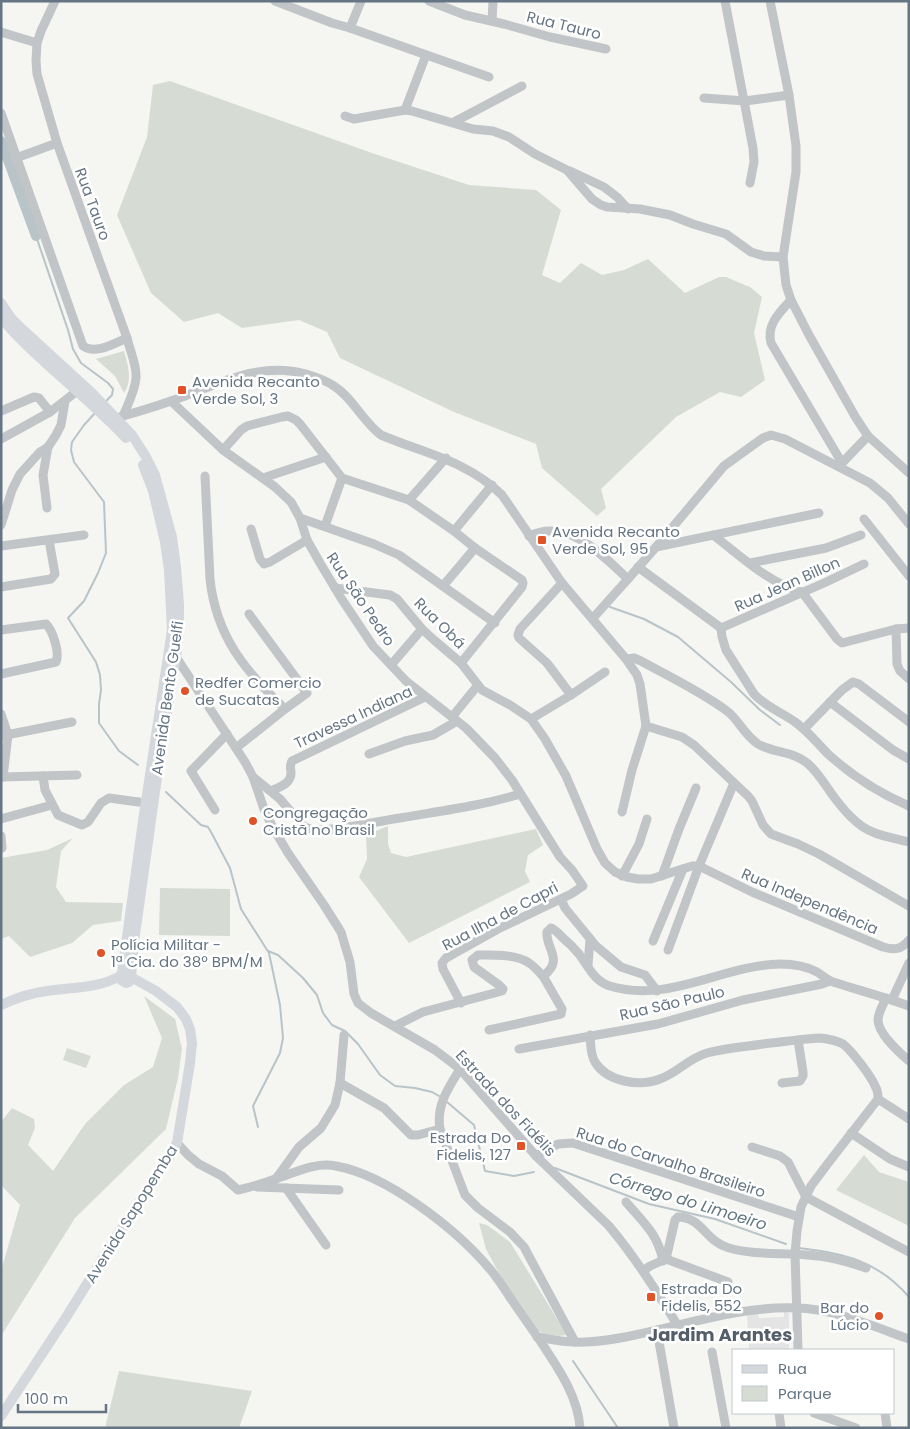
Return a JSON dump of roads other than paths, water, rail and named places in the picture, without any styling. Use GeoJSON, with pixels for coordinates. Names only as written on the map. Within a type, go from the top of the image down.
{"type":"FeatureCollection","features":[{"type":"Feature","properties":{"kind":"main road","name":"Avenida Bento Guelfi"},"geometry":{"type":"LineString","coordinates":[[1,303],[12,319],[80,388]]}},
{"type":"Feature","properties":{"kind":"main road","name":"Avenida Bento Guelfi"},"geometry":{"type":"LineString","coordinates":[[1,317],[16,335],[106,412],[117,419],[139,459],[153,491],[165,542],[169,570],[172,656],[126,978]]}},
{"type":"Feature","properties":{"kind":"main road","name":"Avenida Bento Guelfi"},"geometry":{"type":"LineString","coordinates":[[126,978],[146,803],[153,785]]}},
{"type":"Feature","properties":{"kind":"main road"},"geometry":{"type":"LineString","coordinates":[[1,1005],[21,997],[46,991],[80,988],[126,978]]}},
{"type":"Feature","properties":{"kind":"main road","name":"Avenida Sapopemba"},"geometry":{"type":"LineString","coordinates":[[1,1416],[177,1143],[192,1043],[188,1024],[181,1012],[165,998],[126,978]]}},
{"type":"Feature","properties":{"kind":"street","name":"Rua Tauro"},"geometry":{"type":"LineString","coordinates":[[55,1],[37,43],[37,74],[57,143],[127,338],[135,366],[136,377],[134,385],[117,419]]}},
{"type":"Feature","properties":{"kind":"street"},"geometry":{"type":"LineString","coordinates":[[275,1],[332,23],[489,77]]}},
{"type":"Feature","properties":{"kind":"street"},"geometry":{"type":"LineString","coordinates":[[350,28],[361,1]]}},
{"type":"Feature","properties":{"kind":"street","name":"Rua Tauro"},"geometry":{"type":"LineString","coordinates":[[429,1],[465,15],[606,49]]}},
{"type":"Feature","properties":{"kind":"street"},"geometry":{"type":"LineString","coordinates":[[492,21],[493,1]]}},
{"type":"Feature","properties":{"kind":"street"},"geometry":{"type":"LineString","coordinates":[[725,1],[753,148],[754,162],[750,184]]}},
{"type":"Feature","properties":{"kind":"street"},"geometry":{"type":"LineString","coordinates":[[770,1],[789,95],[797,158],[783,257],[786,285],[791,300],[809,335],[868,436],[909,473]]}},
{"type":"Feature","properties":{"kind":"street"},"geometry":{"type":"LineString","coordinates":[[1,32],[37,43]]}},
{"type":"Feature","properties":{"kind":"street"},"geometry":{"type":"LineString","coordinates":[[405,110],[426,54]]}},
{"type":"Feature","properties":{"kind":"street"},"geometry":{"type":"LineString","coordinates":[[454,122],[522,86]]}},
{"type":"Feature","properties":{"kind":"street"},"geometry":{"type":"LineString","coordinates":[[704,98],[745,102],[789,95]]}},
{"type":"Feature","properties":{"kind":"street"},"geometry":{"type":"LineString","coordinates":[[345,116],[354,119],[405,110],[454,122],[479,131],[501,133],[541,157],[604,187],[628,209]]}},
{"type":"Feature","properties":{"kind":"street"},"geometry":{"type":"LineString","coordinates":[[1,113],[83,346],[90,350],[99,349],[127,338]]}},
{"type":"Feature","properties":{"kind":"street"},"geometry":{"type":"LineString","coordinates":[[16,158],[57,143]]}},
{"type":"Feature","properties":{"kind":"street"},"geometry":{"type":"LineString","coordinates":[[567,170],[596,203],[607,207],[670,215],[726,234],[751,252],[764,256],[783,257]]}},
{"type":"Feature","properties":{"kind":"street"},"geometry":{"type":"LineString","coordinates":[[791,300],[774,321],[769,332],[771,343],[841,464]]}},
{"type":"Feature","properties":{"kind":"street"},"geometry":{"type":"LineString","coordinates":[[117,419],[242,375],[281,370],[301,373],[323,379],[334,386],[354,405],[374,430],[381,435],[446,458],[492,485],[502,495],[562,583],[593,618],[637,675],[646,726],[632,770],[622,812]]}},
{"type":"Feature","properties":{"kind":"street"},"geometry":{"type":"LineString","coordinates":[[1,439],[50,412],[80,388]]}},
{"type":"Feature","properties":{"kind":"street"},"geometry":{"type":"LineString","coordinates":[[1,411],[34,397],[39,398],[50,412]]}},
{"type":"Feature","properties":{"kind":"street"},"geometry":{"type":"LineString","coordinates":[[47,508],[43,475],[48,447],[61,425],[65,401]]}},
{"type":"Feature","properties":{"kind":"street","name":"Rua São Pedro"},"geometry":{"type":"LineString","coordinates":[[172,401],[224,450],[263,478],[291,502],[300,518],[307,540],[335,588],[373,646],[391,666],[426,697],[455,719],[495,758],[512,780],[560,857],[583,886]]}},
{"type":"Feature","properties":{"kind":"street"},"geometry":{"type":"LineString","coordinates":[[224,450],[241,430],[247,426],[288,416],[300,424],[342,478],[409,500],[522,580],[522,588],[461,663]]}},
{"type":"Feature","properties":{"kind":"street"},"geometry":{"type":"LineString","coordinates":[[593,618],[724,466],[771,430],[785,439],[841,464],[879,489],[909,524]]}},
{"type":"Feature","properties":{"kind":"street"},"geometry":{"type":"LineString","coordinates":[[841,464],[868,436]]}},
{"type":"Feature","properties":{"kind":"street"},"geometry":{"type":"LineString","coordinates":[[1,524],[4,511],[20,474],[40,452],[48,447]]}},
{"type":"Feature","properties":{"kind":"street"},"geometry":{"type":"LineString","coordinates":[[263,478],[326,456]]}},
{"type":"Feature","properties":{"kind":"street"},"geometry":{"type":"LineString","coordinates":[[409,500],[446,458]]}},
{"type":"Feature","properties":{"kind":"street"},"geometry":{"type":"LineString","coordinates":[[205,476],[210,579],[220,623],[238,658],[263,688],[285,709]]}},
{"type":"Feature","properties":{"kind":"street"},"geometry":{"type":"LineString","coordinates":[[325,526],[342,478]]}},
{"type":"Feature","properties":{"kind":"street"},"geometry":{"type":"LineString","coordinates":[[454,531],[492,485]]}},
{"type":"Feature","properties":{"kind":"street"},"geometry":{"type":"LineString","coordinates":[[656,547],[819,513]]}},
{"type":"Feature","properties":{"kind":"street"},"geometry":{"type":"LineString","coordinates":[[300,518],[395,553],[495,623]]}},
{"type":"Feature","properties":{"kind":"street"},"geometry":{"type":"LineString","coordinates":[[864,519],[909,576]]}},
{"type":"Feature","properties":{"kind":"street"},"geometry":{"type":"LineString","coordinates":[[251,529],[260,559],[264,564],[307,540]]}},
{"type":"Feature","properties":{"kind":"street"},"geometry":{"type":"LineString","coordinates":[[529,536],[544,531],[561,532],[574,536],[596,550],[628,579]]}},
{"type":"Feature","properties":{"kind":"street"},"geometry":{"type":"LineString","coordinates":[[1,546],[84,535]]}},
{"type":"Feature","properties":{"kind":"street"},"geometry":{"type":"LineString","coordinates":[[713,535],[774,581],[790,589],[802,592],[836,639],[842,643],[896,629],[909,628]]}},
{"type":"Feature","properties":{"kind":"street"},"geometry":{"type":"LineString","coordinates":[[750,563],[826,548],[861,535]]}},
{"type":"Feature","properties":{"kind":"street"},"geometry":{"type":"LineString","coordinates":[[1,587],[51,579],[55,574],[49,540]]}},
{"type":"Feature","properties":{"kind":"street"},"geometry":{"type":"LineString","coordinates":[[443,586],[475,548]]}},
{"type":"Feature","properties":{"kind":"street","name":"Rua Jean Billon"},"geometry":{"type":"LineString","coordinates":[[721,628],[864,564]]}},
{"type":"Feature","properties":{"kind":"street"},"geometry":{"type":"LineString","coordinates":[[638,566],[721,628],[726,650],[754,694],[767,706],[804,729],[850,772],[883,794],[909,806]]}},
{"type":"Feature","properties":{"kind":"street"},"geometry":{"type":"LineString","coordinates":[[562,583],[520,629],[518,635],[547,663],[571,695]]}},
{"type":"Feature","properties":{"kind":"street","name":"Rua Obá"},"geometry":{"type":"LineString","coordinates":[[335,588],[390,595],[396,599],[422,629],[461,663],[478,685],[531,719]]}},
{"type":"Feature","properties":{"kind":"street"},"geometry":{"type":"LineString","coordinates":[[236,748],[307,693],[249,614]]}},
{"type":"Feature","properties":{"kind":"street"},"geometry":{"type":"LineString","coordinates":[[1,630],[46,624],[51,629],[58,657],[56,662],[1,674]]}},
{"type":"Feature","properties":{"kind":"street"},"geometry":{"type":"LineString","coordinates":[[391,666],[422,629]]}},
{"type":"Feature","properties":{"kind":"street"},"geometry":{"type":"LineString","coordinates":[[896,629],[897,664],[900,671],[909,679]]}},
{"type":"Feature","properties":{"kind":"street","name":"Estrada dos Fidélis"},"geometry":{"type":"LineString","coordinates":[[172,656],[236,748],[253,777],[272,826],[341,932],[350,962],[355,999],[366,1010],[435,1050],[460,1069],[536,1156],[609,1226],[643,1271],[678,1326]]}},
{"type":"Feature","properties":{"kind":"street"},"geometry":{"type":"LineString","coordinates":[[626,659],[641,660],[718,705],[732,715],[745,733],[757,743],[802,759],[814,770],[852,818],[866,829],[909,842]]}},
{"type":"Feature","properties":{"kind":"street"},"geometry":{"type":"LineString","coordinates":[[605,672],[531,719],[545,738],[566,776],[597,849],[605,862],[615,872],[622,876],[651,879],[699,866]]}},
{"type":"Feature","properties":{"kind":"street"},"geometry":{"type":"LineString","coordinates":[[804,729],[850,683],[856,682],[909,722]]}},
{"type":"Feature","properties":{"kind":"street"},"geometry":{"type":"LineString","coordinates":[[369,754],[433,735],[455,719],[478,685]]}},
{"type":"Feature","properties":{"kind":"street","name":"Travessa Indiana"},"geometry":{"type":"LineString","coordinates":[[271,791],[285,784],[290,779],[290,764],[292,761],[426,697]]}},
{"type":"Feature","properties":{"kind":"street"},"geometry":{"type":"LineString","coordinates":[[830,702],[893,750],[909,759]]}},
{"type":"Feature","properties":{"kind":"street"},"geometry":{"type":"LineString","coordinates":[[1,714],[5,736],[2,777],[76,775]]}},
{"type":"Feature","properties":{"kind":"street"},"geometry":{"type":"LineString","coordinates":[[5,736],[72,722]]}},
{"type":"Feature","properties":{"kind":"street"},"geometry":{"type":"LineString","coordinates":[[646,726],[688,741],[752,801],[763,825],[771,834],[819,854],[909,906]]}},
{"type":"Feature","properties":{"kind":"street"},"geometry":{"type":"LineString","coordinates":[[215,810],[191,771],[227,734]]}},
{"type":"Feature","properties":{"kind":"street"},"geometry":{"type":"LineString","coordinates":[[43,776],[45,790],[58,815],[82,825],[88,822],[101,803],[109,798],[146,803]]}},
{"type":"Feature","properties":{"kind":"street"},"geometry":{"type":"LineString","coordinates":[[253,777],[280,799],[302,825],[306,828],[320,830],[469,806],[520,794]]}},
{"type":"Feature","properties":{"kind":"street"},"geometry":{"type":"LineString","coordinates":[[668,950],[699,866],[734,783]]}},
{"type":"Feature","properties":{"kind":"street"},"geometry":{"type":"LineString","coordinates":[[662,876],[696,788]]}},
{"type":"Feature","properties":{"kind":"street"},"geometry":{"type":"LineString","coordinates":[[1,819],[52,805]]}},
{"type":"Feature","properties":{"kind":"street"},"geometry":{"type":"LineString","coordinates":[[622,876],[639,844],[648,819]]}},
{"type":"Feature","properties":{"kind":"street"},"geometry":{"type":"LineString","coordinates":[[1,836],[2,848]]}},
{"type":"Feature","properties":{"kind":"street","name":"Rua Independência"},"geometry":{"type":"LineString","coordinates":[[699,866],[752,892],[883,947],[899,949],[909,940]]}},
{"type":"Feature","properties":{"kind":"street"},"geometry":{"type":"LineString","coordinates":[[653,941],[683,869]]}},
{"type":"Feature","properties":{"kind":"street","name":"Rua Ilha de Capri"},"geometry":{"type":"LineString","coordinates":[[461,1003],[443,969],[442,963],[446,958],[583,886]]}},
{"type":"Feature","properties":{"kind":"street"},"geometry":{"type":"LineString","coordinates":[[561,899],[565,908],[590,939],[621,967],[645,975],[657,990]]}},
{"type":"Feature","properties":{"kind":"street"},"geometry":{"type":"LineString","coordinates":[[543,976],[549,970],[554,957],[546,936],[551,928],[574,948],[593,975],[600,982],[608,985],[633,990],[657,990],[684,985],[739,970],[786,964],[807,967],[830,981],[909,1006]]}},
{"type":"Feature","properties":{"kind":"street"},"geometry":{"type":"LineString","coordinates":[[588,966],[590,939]]}},
{"type":"Feature","properties":{"kind":"street"},"geometry":{"type":"LineString","coordinates":[[395,1026],[423,1012],[500,992],[502,987],[474,967],[472,960],[478,956],[507,957],[530,963],[543,976],[562,1009],[562,1013],[489,1030]]}},
{"type":"Feature","properties":{"kind":"street"},"geometry":{"type":"LineString","coordinates":[[909,963],[880,1012],[878,1020],[878,1024],[888,1039],[909,1061]]}},
{"type":"Feature","properties":{"kind":"street","name":"Rua São Paulo"},"geometry":{"type":"LineString","coordinates":[[519,1049],[658,1024],[743,1000],[830,981]]}},
{"type":"Feature","properties":{"kind":"street"},"geometry":{"type":"LineString","coordinates":[[276,1179],[299,1147],[326,1122],[335,1105],[340,1083],[344,1035]]}},
{"type":"Feature","properties":{"kind":"street"},"geometry":{"type":"LineString","coordinates":[[590,1036],[595,1062],[615,1079],[635,1082],[650,1082],[660,1079],[706,1053],[798,1040],[831,1039],[841,1043],[850,1050],[877,1088],[878,1099],[828,1162],[806,1197],[799,1217],[796,1240],[798,1349]]}},
{"type":"Feature","properties":{"kind":"street"},"geometry":{"type":"LineString","coordinates":[[782,1083],[797,1083],[803,1076],[798,1040]]}},
{"type":"Feature","properties":{"kind":"street"},"geometry":{"type":"LineString","coordinates":[[460,1069],[443,1099],[438,1120],[466,1195],[478,1208],[510,1232],[524,1248],[575,1342]]}},
{"type":"Feature","properties":{"kind":"street"},"geometry":{"type":"LineString","coordinates":[[340,1083],[384,1108],[411,1135],[440,1129]]}},
{"type":"Feature","properties":{"kind":"street"},"geometry":{"type":"LineString","coordinates":[[878,1099],[909,1119]]}},
{"type":"Feature","properties":{"kind":"street"},"geometry":{"type":"LineString","coordinates":[[851,1133],[890,1158],[909,1167]]}},
{"type":"Feature","properties":{"kind":"street"},"geometry":{"type":"LineString","coordinates":[[177,1143],[199,1164],[222,1176],[238,1190],[308,1167],[324,1165],[336,1166],[361,1173],[396,1190],[431,1215],[472,1249],[491,1269],[562,1374],[573,1398],[580,1428]]}},
{"type":"Feature","properties":{"kind":"street","name":"Rua do Carvalho Brasileiro"},"geometry":{"type":"LineString","coordinates":[[536,1156],[558,1144],[573,1143],[799,1217]]}},
{"type":"Feature","properties":{"kind":"street"},"geometry":{"type":"LineString","coordinates":[[752,1148],[784,1158],[788,1162],[806,1197],[909,1252]]}},
{"type":"Feature","properties":{"kind":"street"},"geometry":{"type":"LineString","coordinates":[[249,1187],[339,1190]]}},
{"type":"Feature","properties":{"kind":"street"},"geometry":{"type":"LineString","coordinates":[[286,1188],[326,1245]]}},
{"type":"Feature","properties":{"kind":"street"},"geometry":{"type":"LineString","coordinates":[[626,1202],[656,1238],[665,1260],[728,1282]]}},
{"type":"Feature","properties":{"kind":"street"},"geometry":{"type":"LineString","coordinates":[[643,1271],[665,1260],[668,1256],[675,1220],[682,1216],[695,1222],[714,1242],[727,1248],[740,1251],[796,1252],[831,1258],[866,1268]]}},
{"type":"Feature","properties":{"kind":"street"},"geometry":{"type":"LineString","coordinates":[[537,1337],[575,1342],[598,1341],[678,1326],[740,1311],[764,1308],[797,1308],[855,1320],[909,1339]]}},
{"type":"Feature","properties":{"kind":"street"},"geometry":{"type":"LineString","coordinates":[[657,1330],[674,1428]]}},
{"type":"Feature","properties":{"kind":"street"},"geometry":{"type":"LineString","coordinates":[[712,1352],[726,1428]]}},
{"type":"Feature","properties":{"kind":"street"},"geometry":{"type":"LineString","coordinates":[[723,1411],[732,1409]]}},
{"type":"Feature","properties":{"kind":"street"},"geometry":{"type":"LineString","coordinates":[[779,1414],[781,1428]]}},
{"type":"Feature","properties":{"kind":"street"},"geometry":{"type":"LineString","coordinates":[[816,1414],[836,1424],[856,1428]]}},
{"type":"Feature","properties":{"kind":"street"},"geometry":{"type":"LineString","coordinates":[[885,1414],[887,1428]]}},
{"type":"Feature","properties":{"kind":"waterway"},"geometry":{"type":"LineString","coordinates":[[1,141],[36,236]]}},
{"type":"Feature","properties":{"kind":"waterway"},"geometry":{"type":"LineString","coordinates":[[36,236],[73,349],[81,363],[108,383],[113,389],[112,395],[105,402]]}},
{"type":"Feature","properties":{"kind":"waterway"},"geometry":{"type":"LineString","coordinates":[[95,413],[72,442],[71,450],[74,462],[104,502],[106,553],[84,601],[68,618],[96,662],[100,675],[99,723],[119,751],[138,765]]}},
{"type":"Feature","properties":{"kind":"waterway"},"geometry":{"type":"LineString","coordinates":[[610,607],[644,619],[678,637],[731,682],[760,710],[780,725]]}},
{"type":"Feature","properties":{"kind":"waterway"},"geometry":{"type":"LineString","coordinates":[[166,792],[201,825],[208,827],[230,868],[241,909],[269,953],[280,1005],[283,1038],[280,1053],[253,1106],[258,1127]]}},
{"type":"Feature","properties":{"kind":"waterway"},"geometry":{"type":"LineString","coordinates":[[268,951],[278,955],[303,978],[317,995],[323,1013],[332,1025],[345,1031],[358,1044],[380,1075],[395,1086],[415,1088],[432,1092],[439,1096]]}},
{"type":"Feature","properties":{"kind":"waterway","name":"Córrego do Limoeiro"},"geometry":{"type":"LineString","coordinates":[[447,1102],[474,1125],[485,1171],[514,1176],[534,1172]]}},
{"type":"Feature","properties":{"kind":"waterway","name":"Córrego do Limoeiro"},"geometry":{"type":"LineString","coordinates":[[555,1168],[649,1204],[715,1219],[786,1244]]}},
{"type":"Feature","properties":{"kind":"waterway","name":"Córrego do Limoeiro"},"geometry":{"type":"LineString","coordinates":[[799,1248],[845,1256],[859,1261],[885,1275],[909,1297]]}},
{"type":"Feature","properties":{"kind":"waterway"},"geometry":{"type":"LineString","coordinates":[[573,1361],[618,1428]]}},
{"type":"Feature","properties":{"kind":"place","name":"Avenida Recanto Verde Sol, 3"},"geometry":{"type":"Point","coordinates":[182,390]}},
{"type":"Feature","properties":{"kind":"place","name":"Avenida Recanto Verde Sol, 95"},"geometry":{"type":"Point","coordinates":[542,540]}},
{"type":"Feature","properties":{"kind":"place","name":"Redfer Comercio de Sucatas"},"geometry":{"type":"Point","coordinates":[185,691]}},
{"type":"Feature","properties":{"kind":"place","name":"Congregação Cristã no Brasil"},"geometry":{"type":"Point","coordinates":[253,821]}},
{"type":"Feature","properties":{"kind":"place","name":"Polícia Militar - 1ª Cia. do 38º BPM/M"},"geometry":{"type":"Point","coordinates":[101,953]}},
{"type":"Feature","properties":{"kind":"place","name":"Estrada Do Fidelis, 127"},"geometry":{"type":"Point","coordinates":[521,1146]}},
{"type":"Feature","properties":{"kind":"place","name":"Estrada Do Fidelis, 552"},"geometry":{"type":"Point","coordinates":[651,1297]}},
{"type":"Feature","properties":{"kind":"place","name":"Bar do Lúcio"},"geometry":{"type":"Point","coordinates":[879,1316]}},
{"type":"Feature","properties":{"kind":"district","name":"Jardim Arantes"},"geometry":{"type":"Point","coordinates":[720,1334]}}]}
